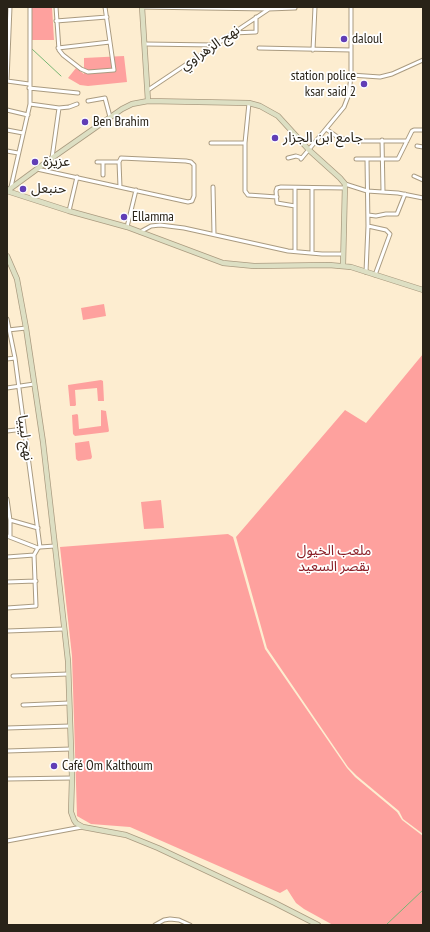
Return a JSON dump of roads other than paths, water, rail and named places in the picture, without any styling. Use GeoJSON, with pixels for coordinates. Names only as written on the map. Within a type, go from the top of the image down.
{"type":"FeatureCollection","features":[{"type":"Feature","properties":{"kind":"street"},"geometry":{"type":"LineString","coordinates":[[8,7],[7,81],[29,86],[78,93]]}},
{"type":"Feature","properties":{"kind":"street"},"geometry":{"type":"LineString","coordinates":[[9,189],[30,104],[30,7]]}},
{"type":"Feature","properties":{"kind":"street"},"geometry":{"type":"LineString","coordinates":[[56,7],[58,50],[85,71],[114,70],[105,7]]}},
{"type":"Feature","properties":{"kind":"street"},"geometry":{"type":"LineString","coordinates":[[148,101],[142,7],[268,10],[295,8]]}},
{"type":"Feature","properties":{"kind":"street","name":"نهج الزهراوي"},"geometry":{"type":"LineString","coordinates":[[148,90],[272,7]]}},
{"type":"Feature","properties":{"kind":"street"},"geometry":{"type":"LineString","coordinates":[[313,50],[315,7]]}},
{"type":"Feature","properties":{"kind":"street"},"geometry":{"type":"LineString","coordinates":[[288,158],[296,156],[302,158],[344,107],[349,94],[351,75],[351,7]]}},
{"type":"Feature","properties":{"kind":"street"},"geometry":{"type":"LineString","coordinates":[[56,21],[107,17]]}},
{"type":"Feature","properties":{"kind":"street"},"geometry":{"type":"LineString","coordinates":[[233,33],[256,32],[256,17]]}},
{"type":"Feature","properties":{"kind":"street"},"geometry":{"type":"LineString","coordinates":[[58,48],[110,42]]}},
{"type":"Feature","properties":{"kind":"street"},"geometry":{"type":"LineString","coordinates":[[144,44],[214,45]]}},
{"type":"Feature","properties":{"kind":"street"},"geometry":{"type":"LineString","coordinates":[[259,48],[351,50]]}},
{"type":"Feature","properties":{"kind":"street"},"geometry":{"type":"LineString","coordinates":[[351,75],[380,76],[392,74],[423,60]]}},
{"type":"Feature","properties":{"kind":"street"},"geometry":{"type":"LineString","coordinates":[[88,102],[105,98],[110,117]]}},
{"type":"Feature","properties":{"kind":"street"},"geometry":{"type":"LineString","coordinates":[[9,189],[122,108],[132,104],[148,101],[249,103],[260,106],[278,116],[309,150],[340,178],[345,186],[343,266]]}},
{"type":"Feature","properties":{"kind":"street"},"geometry":{"type":"LineString","coordinates":[[249,103],[245,143],[245,193],[248,195],[277,196]]}},
{"type":"Feature","properties":{"kind":"street"},"geometry":{"type":"LineString","coordinates":[[30,104],[59,108],[77,104]]}},
{"type":"Feature","properties":{"kind":"street"},"geometry":{"type":"LineString","coordinates":[[52,158],[59,108]]}},
{"type":"Feature","properties":{"kind":"street"},"geometry":{"type":"LineString","coordinates":[[7,110],[28,115]]}},
{"type":"Feature","properties":{"kind":"street"},"geometry":{"type":"LineString","coordinates":[[326,129],[339,138],[356,141],[407,141]]}},
{"type":"Feature","properties":{"kind":"street"},"geometry":{"type":"LineString","coordinates":[[7,130],[23,133]]}},
{"type":"Feature","properties":{"kind":"street"},"geometry":{"type":"LineString","coordinates":[[356,159],[398,159],[413,130],[423,130]]}},
{"type":"Feature","properties":{"kind":"street"},"geometry":{"type":"LineString","coordinates":[[382,140],[383,191]]}},
{"type":"Feature","properties":{"kind":"street"},"geometry":{"type":"LineString","coordinates":[[211,143],[245,143]]}},
{"type":"Feature","properties":{"kind":"street"},"geometry":{"type":"LineString","coordinates":[[417,146],[423,147]]}},
{"type":"Feature","properties":{"kind":"street"},"geometry":{"type":"LineString","coordinates":[[7,151],[18,153]]}},
{"type":"Feature","properties":{"kind":"street"},"geometry":{"type":"LineString","coordinates":[[37,169],[191,202],[194,196],[194,165],[191,162],[137,158],[121,158],[118,162],[97,162]]}},
{"type":"Feature","properties":{"kind":"street"},"geometry":{"type":"LineString","coordinates":[[366,272],[368,226],[367,159]]}},
{"type":"Feature","properties":{"kind":"street"},"geometry":{"type":"LineString","coordinates":[[103,162],[103,175]]}},
{"type":"Feature","properties":{"kind":"street"},"geometry":{"type":"LineString","coordinates":[[118,162],[120,187]]}},
{"type":"Feature","properties":{"kind":"street"},"geometry":{"type":"LineString","coordinates":[[414,176],[423,180]]}},
{"type":"Feature","properties":{"kind":"street"},"geometry":{"type":"LineString","coordinates":[[69,211],[77,177]]}},
{"type":"Feature","properties":{"kind":"street"},"geometry":{"type":"LineString","coordinates":[[7,183],[9,189]]}},
{"type":"Feature","properties":{"kind":"street"},"geometry":{"type":"LineString","coordinates":[[295,206],[277,203],[277,190],[279,188],[345,186],[367,191],[383,191],[423,198]]}},
{"type":"Feature","properties":{"kind":"street"},"geometry":{"type":"LineString","coordinates":[[213,187],[214,234]]}},
{"type":"Feature","properties":{"kind":"street"},"geometry":{"type":"LineString","coordinates":[[295,188],[295,251]]}},
{"type":"Feature","properties":{"kind":"street"},"geometry":{"type":"LineString","coordinates":[[312,188],[312,253]]}},
{"type":"Feature","properties":{"kind":"street"},"geometry":{"type":"LineString","coordinates":[[9,189],[69,211],[127,227],[223,263],[254,266],[329,265],[351,267],[423,290]]}},
{"type":"Feature","properties":{"kind":"street"},"geometry":{"type":"LineString","coordinates":[[127,227],[136,190]]}},
{"type":"Feature","properties":{"kind":"street"},"geometry":{"type":"LineString","coordinates":[[368,215],[376,216],[396,214],[405,194]]}},
{"type":"Feature","properties":{"kind":"street"},"geometry":{"type":"LineString","coordinates":[[140,232],[151,226],[160,225],[184,228],[295,251],[343,254]]}},
{"type":"Feature","properties":{"kind":"street"},"geometry":{"type":"LineString","coordinates":[[368,226],[386,230],[390,234],[376,275]]}},
{"type":"Feature","properties":{"kind":"street"},"geometry":{"type":"LineString","coordinates":[[7,256],[17,278],[26,328],[55,546],[68,674],[72,816],[76,823],[82,827],[135,838],[318,925]]}},
{"type":"Feature","properties":{"kind":"street","name":"نهج ليبيا"},"geometry":{"type":"LineString","coordinates":[[7,319],[8,330],[15,358],[38,528],[39,548]]}},
{"type":"Feature","properties":{"kind":"street"},"geometry":{"type":"LineString","coordinates":[[8,330],[26,328]]}},
{"type":"Feature","properties":{"kind":"street"},"geometry":{"type":"LineString","coordinates":[[7,359],[15,358]]}},
{"type":"Feature","properties":{"kind":"street"},"geometry":{"type":"LineString","coordinates":[[7,388],[34,384]]}},
{"type":"Feature","properties":{"kind":"street"},"geometry":{"type":"LineString","coordinates":[[7,431],[24,429]]}},
{"type":"Feature","properties":{"kind":"street"},"geometry":{"type":"LineString","coordinates":[[7,499],[10,520],[8,536],[39,548],[55,546]]}},
{"type":"Feature","properties":{"kind":"street"},"geometry":{"type":"LineString","coordinates":[[10,520],[38,528]]}},
{"type":"Feature","properties":{"kind":"street"},"geometry":{"type":"LineString","coordinates":[[7,608],[36,606],[34,555],[39,548]]}},
{"type":"Feature","properties":{"kind":"street"},"geometry":{"type":"LineString","coordinates":[[7,557],[34,555]]}},
{"type":"Feature","properties":{"kind":"street"},"geometry":{"type":"LineString","coordinates":[[7,582],[36,581]]}},
{"type":"Feature","properties":{"kind":"street"},"geometry":{"type":"LineString","coordinates":[[7,631],[64,629]]}},
{"type":"Feature","properties":{"kind":"street"},"geometry":{"type":"LineString","coordinates":[[13,676],[68,674]]}},
{"type":"Feature","properties":{"kind":"street"},"geometry":{"type":"LineString","coordinates":[[23,705],[69,703]]}},
{"type":"Feature","properties":{"kind":"street"},"geometry":{"type":"LineString","coordinates":[[7,728],[70,726]]}},
{"type":"Feature","properties":{"kind":"street"},"geometry":{"type":"LineString","coordinates":[[7,751],[71,749]]}},
{"type":"Feature","properties":{"kind":"street"},"geometry":{"type":"LineString","coordinates":[[7,778],[72,778]]}},
{"type":"Feature","properties":{"kind":"street"},"geometry":{"type":"LineString","coordinates":[[7,841],[82,827]]}},
{"type":"Feature","properties":{"kind":"street"},"geometry":{"type":"LineString","coordinates":[[155,925],[164,920],[170,919],[179,920],[190,925]]}},
{"type":"Feature","properties":{"kind":"waterway"},"geometry":{"type":"LineString","coordinates":[[32,49],[61,76]]}},
{"type":"Feature","properties":{"kind":"waterway"},"geometry":{"type":"LineString","coordinates":[[386,925],[423,890]]}},
{"type":"Feature","properties":{"kind":"place","name":"daloul"},"geometry":{"type":"Point","coordinates":[344,39]}},
{"type":"Feature","properties":{"kind":"place","name":"station police ksar said 2"},"geometry":{"type":"Point","coordinates":[364,84]}},
{"type":"Feature","properties":{"kind":"place","name":"Ben Brahim"},"geometry":{"type":"Point","coordinates":[85,122]}},
{"type":"Feature","properties":{"kind":"place","name":"جامع ابن الجزار"},"geometry":{"type":"Point","coordinates":[275,138]}},
{"type":"Feature","properties":{"kind":"place","name":"عزيزة"},"geometry":{"type":"Point","coordinates":[35,162]}},
{"type":"Feature","properties":{"kind":"place","name":"حنبعل"},"geometry":{"type":"Point","coordinates":[23,189]}},
{"type":"Feature","properties":{"kind":"place","name":"Ellamma"},"geometry":{"type":"Point","coordinates":[124,217]}},
{"type":"Feature","properties":{"kind":"place","name":"Café Om Kalthoum"},"geometry":{"type":"Point","coordinates":[54,766]}},
{"type":"Feature","properties":{"kind":"park label","name":"ملعب الخيول بقصر السعيد"},"geometry":{"type":"Point","coordinates":[334,560]}}]}
